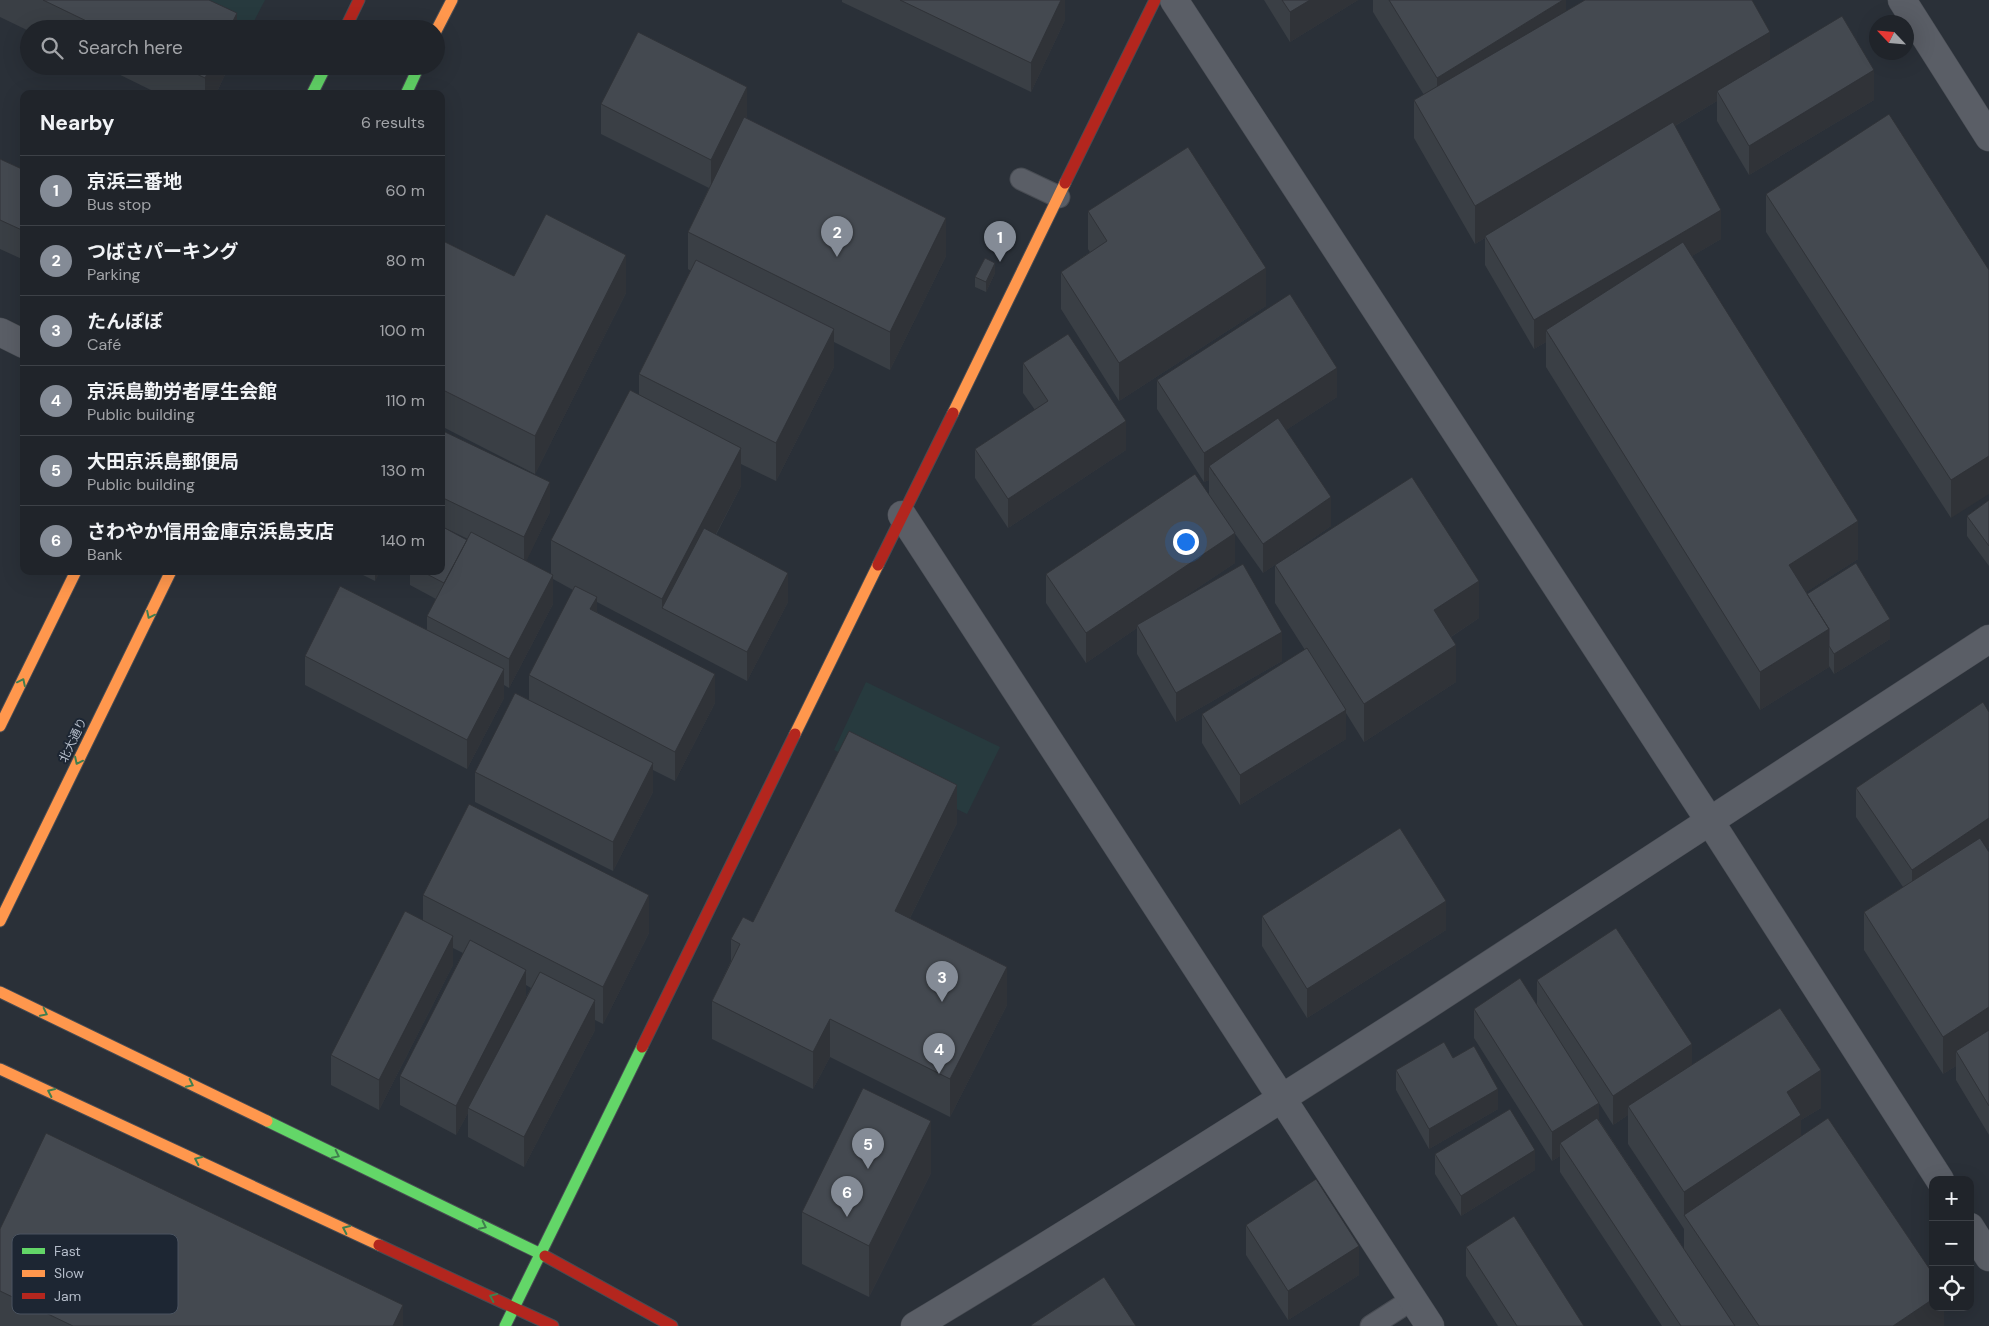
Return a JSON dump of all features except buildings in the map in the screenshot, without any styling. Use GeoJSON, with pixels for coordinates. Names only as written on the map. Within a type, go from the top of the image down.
{"type":"FeatureCollection","features":[{"type":"Feature","properties":{"kind":"street"},"geometry":{"type":"LineString","coordinates":[[349,20],[359,0]]}},
{"type":"Feature","properties":{"kind":"street"},"geometry":{"type":"LineString","coordinates":[[442,20],[452,0]]}},
{"type":"Feature","properties":{"kind":"street"},"geometry":{"type":"LineString","coordinates":[[505,1326],[1155,0]]}},
{"type":"Feature","properties":{"kind":"street"},"geometry":{"type":"LineString","coordinates":[[1174,0],[1711,822],[1937,1176]]}},
{"type":"Feature","properties":{"kind":"street"},"geometry":{"type":"LineString","coordinates":[[1902,0],[1989,137]]}},
{"type":"Feature","properties":{"kind":"street"},"geometry":{"type":"LineString","coordinates":[[314,90],[322,75]]}},
{"type":"Feature","properties":{"kind":"street"},"geometry":{"type":"LineString","coordinates":[[408,90],[415,75]]}},
{"type":"Feature","properties":{"kind":"street"},"geometry":{"type":"LineString","coordinates":[[0,332],[20,342]]}},
{"type":"Feature","properties":{"kind":"street"},"geometry":{"type":"LineString","coordinates":[[902,515],[1430,1326]]}},
{"type":"Feature","properties":{"kind":"street"},"geometry":{"type":"LineString","coordinates":[[0,726],[74,575]]}},
{"type":"Feature","properties":{"kind":"street","name":"北大通り"},"geometry":{"type":"LineString","coordinates":[[0,921],[170,575]]}},
{"type":"Feature","properties":{"kind":"street"},"geometry":{"type":"LineString","coordinates":[[915,1326],[1061,1238],[1282,1099],[1711,822],[1989,639]]}},
{"type":"Feature","properties":{"kind":"street"},"geometry":{"type":"LineString","coordinates":[[0,992],[541,1254],[672,1326]]}},
{"type":"Feature","properties":{"kind":"street"},"geometry":{"type":"LineString","coordinates":[[0,1069],[553,1326]]}},
{"type":"Feature","properties":{"kind":"street"},"geometry":{"type":"LineString","coordinates":[[1974,1233],[1989,1257]]}},
{"type":"Feature","properties":{"kind":"lane"},"geometry":{"type":"LineString","coordinates":[[1021,179],[1059,197]]}},
{"type":"Feature","properties":{"kind":"lane"},"geometry":{"type":"LineString","coordinates":[[1371,1326],[1413,1299]]}},
{"type":"Feature","properties":{"kind":"green space"},"geometry":{"type":"Polygon","coordinates":[[[153,0],[265,0],[255,20],[193,20],[153,0]]]}},
{"type":"Feature","properties":{"kind":"green space"},"geometry":{"type":"Polygon","coordinates":[[[866,682],[1000,747],[967,814],[834,750],[866,682]]]}},
{"type":"Feature","properties":{"kind":"traffic: fast"},"geometry":{"type":"LineString","coordinates":[[314,90],[322,75]]}},
{"type":"Feature","properties":{"kind":"traffic: fast"},"geometry":{"type":"LineString","coordinates":[[408,90],[415,75]]}},
{"type":"Feature","properties":{"kind":"traffic: fast"},"geometry":{"type":"LineString","coordinates":[[505,1326],[642,1047]]}},
{"type":"Feature","properties":{"kind":"traffic: fast"},"geometry":{"type":"LineString","coordinates":[[267,1121],[545,1256]]}},
{"type":"Feature","properties":{"kind":"traffic: slow"},"geometry":{"type":"LineString","coordinates":[[442,20],[452,0]]}},
{"type":"Feature","properties":{"kind":"traffic: slow"},"geometry":{"type":"LineString","coordinates":[[953,413],[1065,183]]}},
{"type":"Feature","properties":{"kind":"traffic: slow"},"geometry":{"type":"LineString","coordinates":[[795,734],[878,565]]}},
{"type":"Feature","properties":{"kind":"traffic: slow"},"geometry":{"type":"LineString","coordinates":[[0,726],[74,575]]}},
{"type":"Feature","properties":{"kind":"traffic: slow"},"geometry":{"type":"LineString","coordinates":[[0,921],[169,575]]}},
{"type":"Feature","properties":{"kind":"traffic: slow"},"geometry":{"type":"LineString","coordinates":[[0,992],[267,1121]]}},
{"type":"Feature","properties":{"kind":"traffic: slow"},"geometry":{"type":"LineString","coordinates":[[0,1069],[379,1245]]}},
{"type":"Feature","properties":{"kind":"traffic: jam"},"geometry":{"type":"LineString","coordinates":[[349,20],[359,0]]}},
{"type":"Feature","properties":{"kind":"traffic: jam"},"geometry":{"type":"LineString","coordinates":[[1065,183],[1155,0]]}},
{"type":"Feature","properties":{"kind":"traffic: jam"},"geometry":{"type":"LineString","coordinates":[[878,565],[953,413]]}},
{"type":"Feature","properties":{"kind":"traffic: jam"},"geometry":{"type":"LineString","coordinates":[[642,1047],[795,734]]}},
{"type":"Feature","properties":{"kind":"traffic: jam"},"geometry":{"type":"LineString","coordinates":[[379,1245],[553,1326]]}},
{"type":"Feature","properties":{"kind":"traffic: jam"},"geometry":{"type":"LineString","coordinates":[[545,1256],[672,1326]]}},
{"type":"Feature","properties":{"kind":"place","name":"つばさパーキング"},"geometry":{"type":"Point","coordinates":[837,257]}},
{"type":"Feature","properties":{"kind":"place","name":"京浜三番地"},"geometry":{"type":"Point","coordinates":[1000,262]}},
{"type":"Feature","properties":{"kind":"place","name":"たんぽぽ"},"geometry":{"type":"Point","coordinates":[942,1002]}},
{"type":"Feature","properties":{"kind":"place","name":"京浜島勤労者厚生会館"},"geometry":{"type":"Point","coordinates":[939,1074]}},
{"type":"Feature","properties":{"kind":"place","name":"大田京浜島郵便局"},"geometry":{"type":"Point","coordinates":[868,1169]}},
{"type":"Feature","properties":{"kind":"place","name":"さわやか信用金庫京浜島支店"},"geometry":{"type":"Point","coordinates":[847,1217]}}]}
